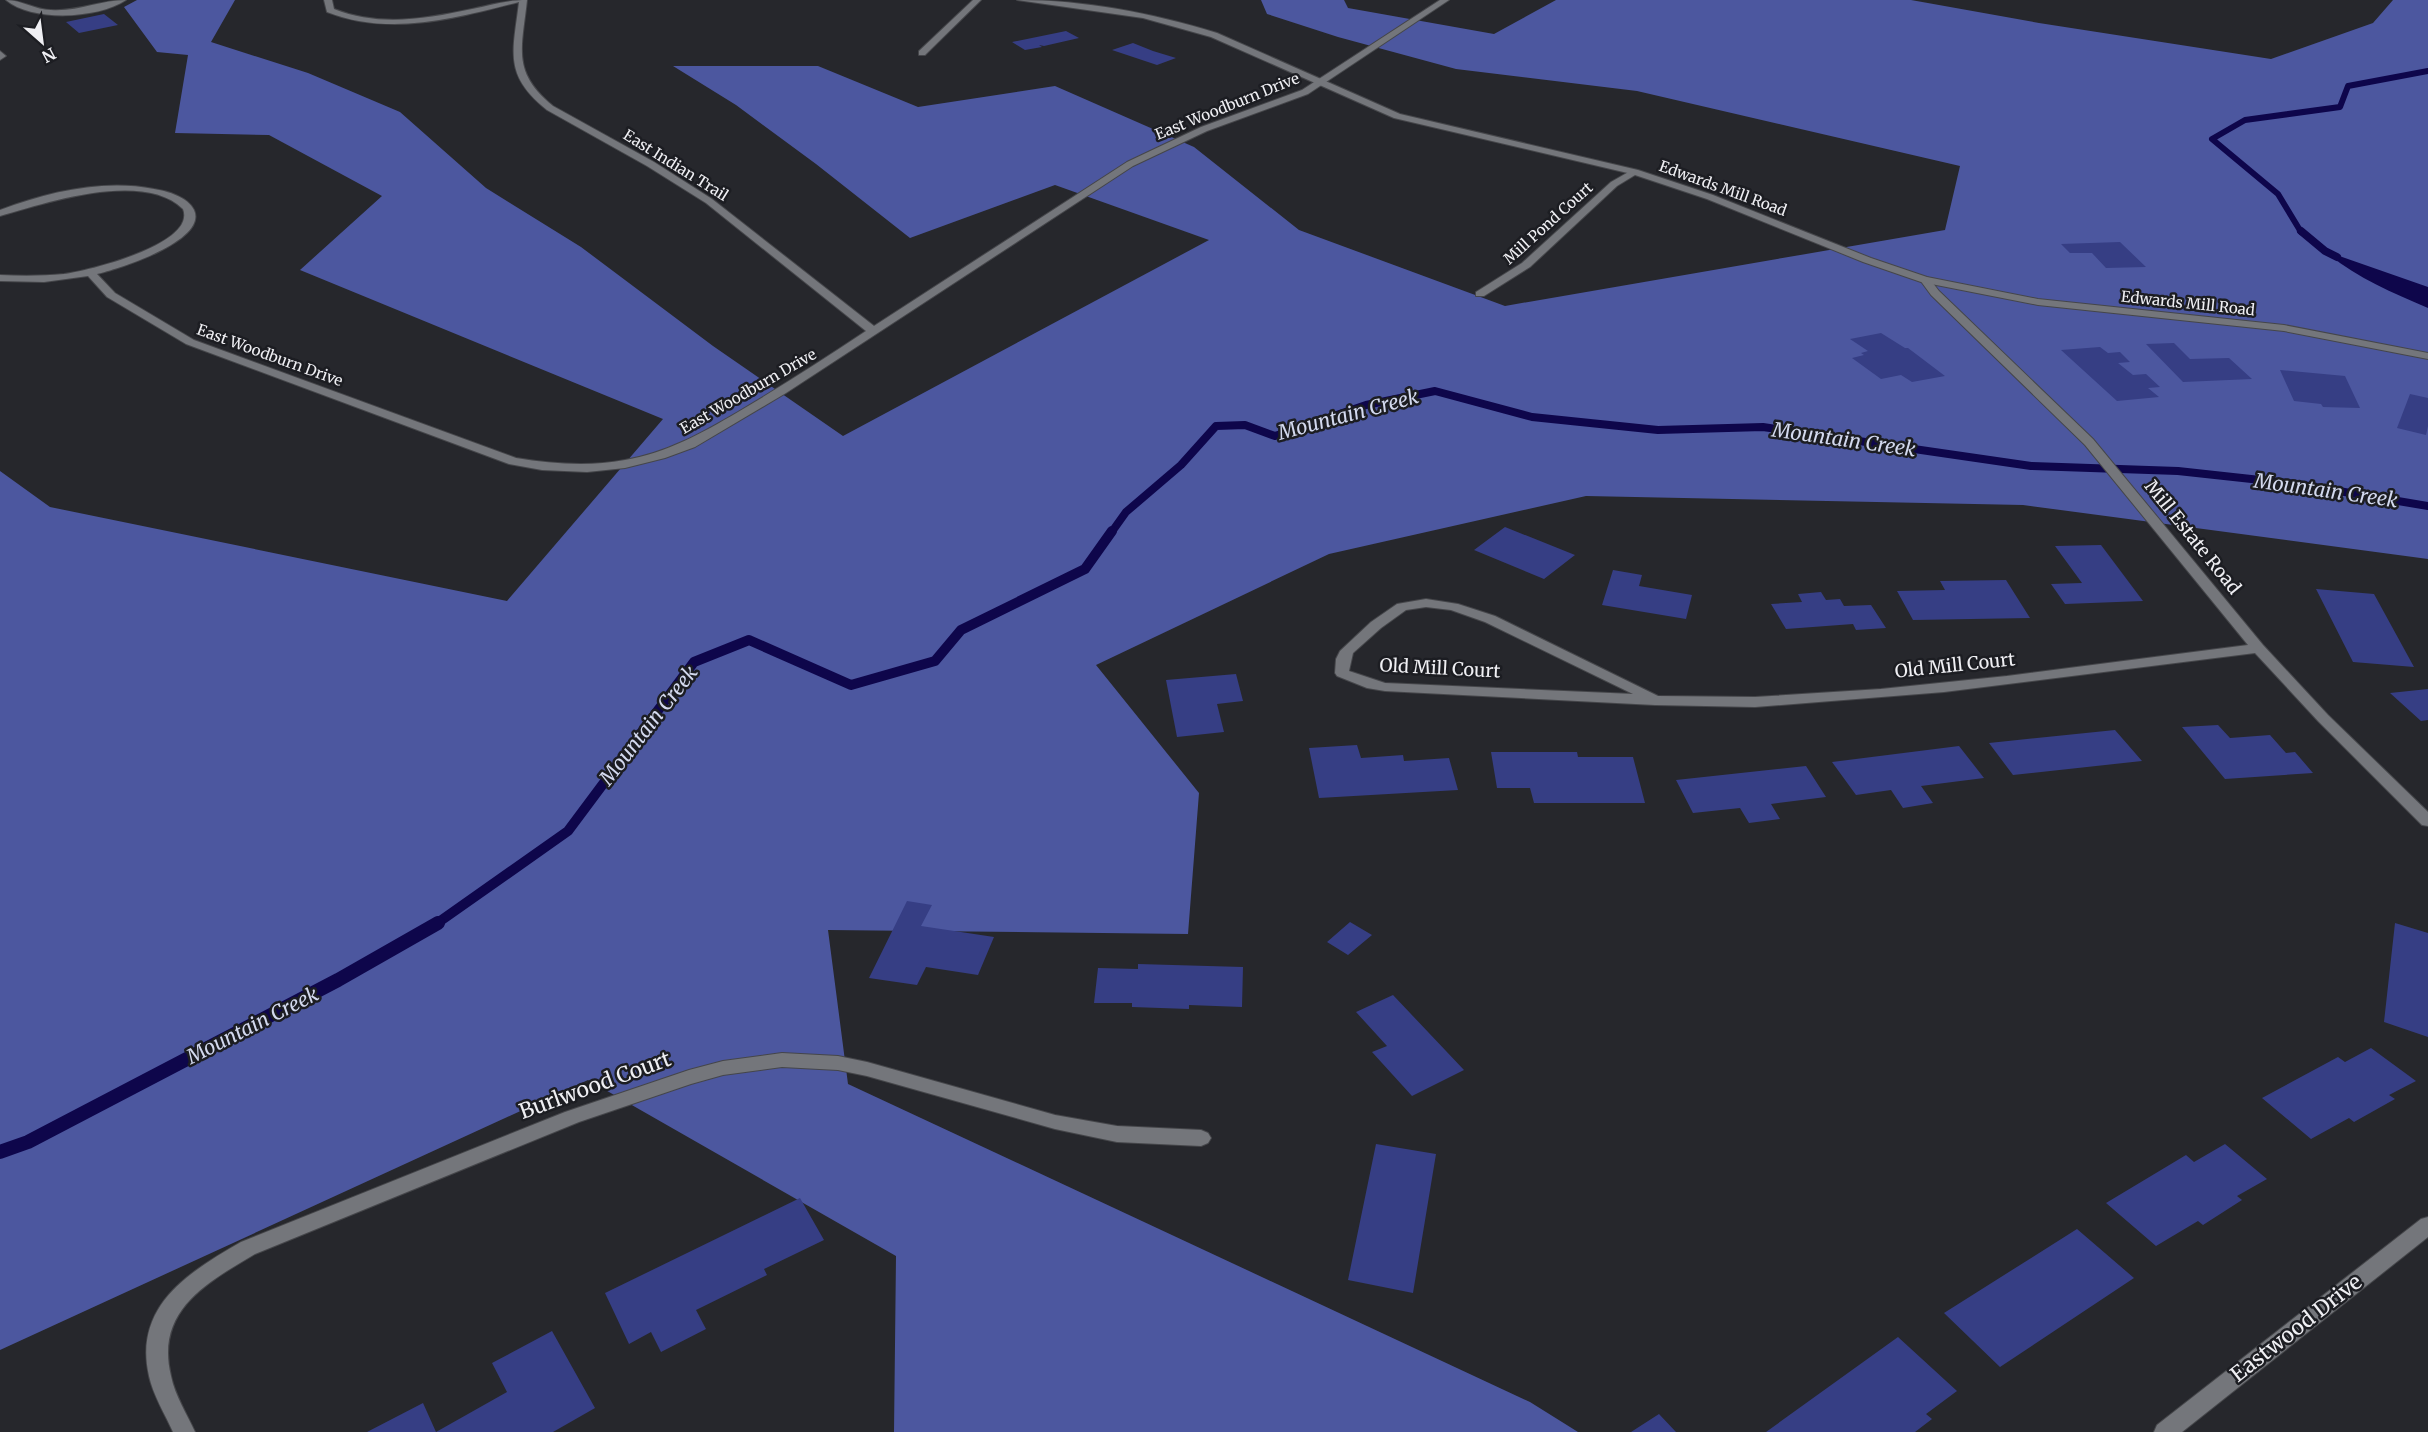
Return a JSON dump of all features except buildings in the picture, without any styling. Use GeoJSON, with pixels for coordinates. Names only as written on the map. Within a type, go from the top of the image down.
{"type":"FeatureCollection","features":[{"type":"Feature","properties":{"kind":"street"},"geometry":{"type":"LineString","coordinates":[[10,0],[17,5],[51,13],[108,5],[122,0]]}},
{"type":"Feature","properties":{"kind":"street"},"geometry":{"type":"LineString","coordinates":[[328,0],[330,10],[344,16],[389,21],[445,16],[518,0]]}},
{"type":"Feature","properties":{"kind":"street","name":"East Indian Trail"},"geometry":{"type":"LineString","coordinates":[[523,0],[518,66],[521,80],[531,93],[550,108],[709,201],[752,233],[835,304],[874,332]]}},
{"type":"Feature","properties":{"kind":"street"},"geometry":{"type":"LineString","coordinates":[[922,53],[977,0]]}},
{"type":"Feature","properties":{"kind":"street","name":"Edwards Mill Road"},"geometry":{"type":"LineString","coordinates":[[1021,0],[1111,9],[1187,25],[1239,45],[1378,109],[1415,121],[1635,172],[1710,197],[1867,260],[1925,280],[2038,302],[2284,328],[2428,356]]}},
{"type":"Feature","properties":{"kind":"street","name":"East Woodburn Drive"},"geometry":{"type":"LineString","coordinates":[[90,272],[111,295],[190,342],[513,460],[556,468],[625,464],[692,444],[782,391],[1130,164],[1204,129],[1305,92],[1445,0]]}},
{"type":"Feature","properties":{"kind":"street","name":"Mill Pond Court"},"geometry":{"type":"LineString","coordinates":[[1480,294],[1526,265],[1614,184],[1635,172]]}},
{"type":"Feature","properties":{"kind":"street"},"geometry":{"type":"LineString","coordinates":[[0,213],[57,196],[108,190],[131,190],[169,195],[182,201],[189,208],[190,217],[186,227],[161,247],[141,256],[90,272],[34,279],[0,279]]}},
{"type":"Feature","properties":{"kind":"street","name":"Mill Estate Road"},"geometry":{"type":"LineString","coordinates":[[1925,280],[1935,293],[2089,442],[2258,648],[2323,718],[2428,821]]}},
{"type":"Feature","properties":{"kind":"street","name":"Old Mill Court"},"geometry":{"type":"LineString","coordinates":[[1655,700],[1466,608],[1447,604],[1426,603],[1402,608],[1376,625],[1347,651],[1342,659],[1342,673],[1372,685],[1385,687],[1655,700],[1754,702],[1867,694],[2024,678],[2258,648]]}},
{"type":"Feature","properties":{"kind":"street","name":"Burlwood Court"},"geometry":{"type":"LineString","coordinates":[[184,1432],[160,1376],[156,1342],[163,1319],[172,1302],[204,1273],[248,1248],[572,1117],[689,1077],[723,1068],[782,1060],[838,1063],[867,1069],[1055,1122],[1117,1134],[1201,1138]]}},
{"type":"Feature","properties":{"kind":"street","name":"Eastwood Drive"},"geometry":{"type":"LineString","coordinates":[[2164,1432],[2428,1225]]}},
{"type":"Feature","properties":{"kind":"shaded area"},"geometry":{"type":"Polygon","coordinates":[[[137,0],[235,0],[211,42],[308,73],[400,112],[486,188],[581,247],[713,346],[843,436],[1209,240],[1055,185],[910,238],[736,105],[673,66],[818,66],[918,107],[1055,86],[1194,147],[1299,230],[1505,306],[1945,230],[1960,166],[1637,91],[1456,69],[1338,37],[1267,14],[1261,0],[1344,0],[1348,8],[1494,34],[1556,0],[1911,0],[2039,23],[2271,59],[2373,23],[2393,0],[2428,0],[2428,559],[2023,505],[1586,496],[1329,554],[1096,665],[1199,793],[1188,934],[828,930],[848,1084],[1530,1402],[1578,1432],[894,1432],[896,1256],[588,1080],[0,1350],[0,471],[50,507],[507,601],[663,419],[300,270],[382,196],[269,135],[175,133],[188,55],[157,52],[124,7],[137,0]]]}},
{"type":"Feature","properties":{"kind":"shaded area"},"geometry":{"type":"Polygon","coordinates":[[[2325,251],[2428,287],[2428,308],[2361,277],[2325,251]]]}},
{"type":"Feature","properties":{"kind":"waterway","name":"Mountain Creek"},"geometry":{"type":"LineString","coordinates":[[2301,232],[2278,194],[2212,139],[2245,120],[2340,107],[2348,86],[2428,71]]}},
{"type":"Feature","properties":{"kind":"waterway","name":"Mountain Creek"},"geometry":{"type":"LineString","coordinates":[[2301,231],[2325,251],[2337,257]]}},
{"type":"Feature","properties":{"kind":"waterway","name":"Mountain Creek"},"geometry":{"type":"LineString","coordinates":[[1111,533],[1126,512],[1181,465],[1216,426],[1245,425],[1275,436],[1366,405],[1435,391],[1532,417],[1658,430],[1763,427],[2031,466],[2178,471],[2297,484],[2428,506]]}},
{"type":"Feature","properties":{"kind":"waterway","name":"Mountain Creek"},"geometry":{"type":"LineString","coordinates":[[436,924],[568,831],[694,662],[749,640],[851,685],[935,661],[961,630],[1085,569],[1112,531]]}},
{"type":"Feature","properties":{"kind":"waterway","name":"Mountain Creek"},"geometry":{"type":"LineString","coordinates":[[0,1152],[28,1142],[338,980],[438,923]]}}]}
